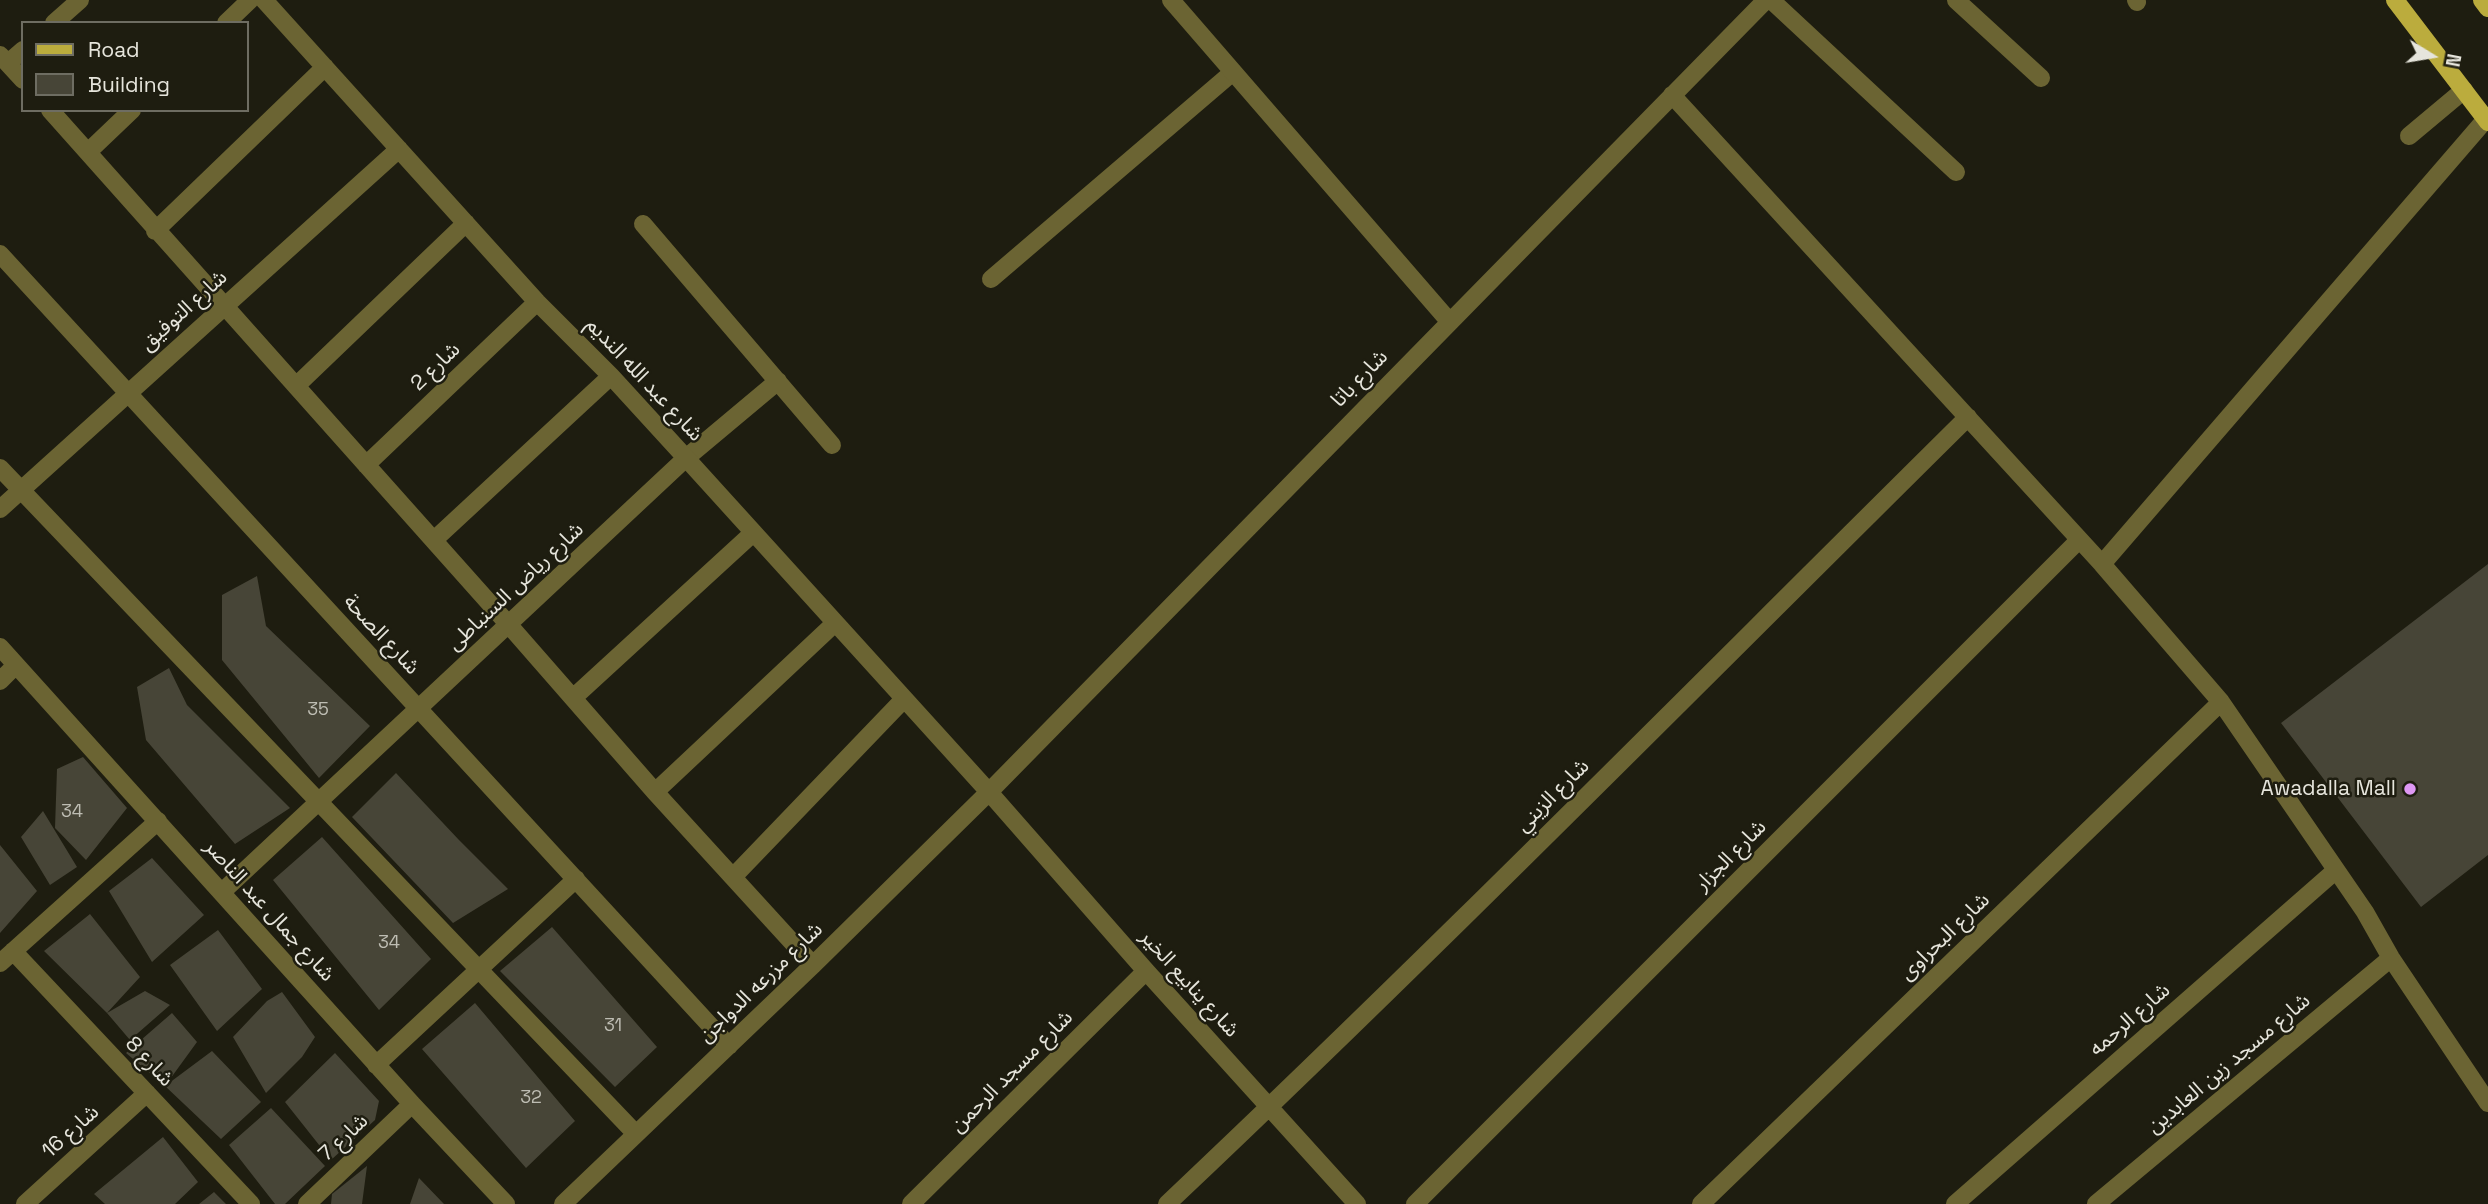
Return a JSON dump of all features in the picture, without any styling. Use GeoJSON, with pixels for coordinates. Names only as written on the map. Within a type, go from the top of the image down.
{"type":"FeatureCollection","features":[{"type":"Feature","properties":{"kind":"main road"},"geometry":{"type":"LineString","coordinates":[[2395,0],[2487,121]]}},
{"type":"Feature","properties":{"kind":"main road"},"geometry":{"type":"LineString","coordinates":[[2482,0],[2488,8]]}},
{"type":"Feature","properties":{"kind":"street"},"geometry":{"type":"LineString","coordinates":[[56,21],[80,0]]}},
{"type":"Feature","properties":{"kind":"street"},"geometry":{"type":"LineString","coordinates":[[228,21],[250,0]]}},
{"type":"Feature","properties":{"kind":"street","name":"شارع عبد الله النديم"},"geometry":{"type":"LineString","coordinates":[[264,0],[537,302],[611,376],[989,792]]}},
{"type":"Feature","properties":{"kind":"street"},"geometry":{"type":"LineString","coordinates":[[1171,0],[1449,321]]}},
{"type":"Feature","properties":{"kind":"street"},"geometry":{"type":"LineString","coordinates":[[1768,0],[1956,172]]}},
{"type":"Feature","properties":{"kind":"street","name":"شارع باتا"},"geometry":{"type":"LineString","coordinates":[[989,792],[1449,321],[1768,0]]}},
{"type":"Feature","properties":{"kind":"street"},"geometry":{"type":"LineString","coordinates":[[1956,0],[2041,78]]}},
{"type":"Feature","properties":{"kind":"street"},"geometry":{"type":"LineString","coordinates":[[21,51],[4,59],[21,78]]}},
{"type":"Feature","properties":{"kind":"street"},"geometry":{"type":"LineString","coordinates":[[155,231],[325,67]]}},
{"type":"Feature","properties":{"kind":"street"},"geometry":{"type":"LineString","coordinates":[[991,279],[1233,72]]}},
{"type":"Feature","properties":{"kind":"street"},"geometry":{"type":"LineString","coordinates":[[2409,135],[2464,90]]}},
{"type":"Feature","properties":{"kind":"street"},"geometry":{"type":"LineString","coordinates":[[1672,95],[2102,564],[2221,702],[2365,912],[2391,958],[2488,1103]]}},
{"type":"Feature","properties":{"kind":"street"},"geometry":{"type":"LineString","coordinates":[[52,112],[655,792],[813,965]]}},
{"type":"Feature","properties":{"kind":"street"},"geometry":{"type":"LineString","coordinates":[[88,152],[130,112]]}},
{"type":"Feature","properties":{"kind":"street"},"geometry":{"type":"LineString","coordinates":[[2102,564],[2487,121]]}},
{"type":"Feature","properties":{"kind":"street","name":"شارع التوفيق"},"geometry":{"type":"LineString","coordinates":[[0,509],[399,149]]}},
{"type":"Feature","properties":{"kind":"street"},"geometry":{"type":"LineString","coordinates":[[296,386],[466,223]]}},
{"type":"Feature","properties":{"kind":"street"},"geometry":{"type":"LineString","coordinates":[[643,224],[832,445]]}},
{"type":"Feature","properties":{"kind":"street","name":"شارع الصحة"},"geometry":{"type":"LineString","coordinates":[[0,254],[729,1046]]}},
{"type":"Feature","properties":{"kind":"street","name":"شارع 2"},"geometry":{"type":"LineString","coordinates":[[366,464],[537,302]]}},
{"type":"Feature","properties":{"kind":"street"},"geometry":{"type":"LineString","coordinates":[[434,540],[611,376]]}},
{"type":"Feature","properties":{"kind":"street","name":"شارع رياض السنباطى"},"geometry":{"type":"LineString","coordinates":[[222,892],[686,458],[778,381]]}},
{"type":"Feature","properties":{"kind":"street","name":"شارع الزيني"},"geometry":{"type":"LineString","coordinates":[[1167,1204],[1269,1107],[1968,417]]}},
{"type":"Feature","properties":{"kind":"street"},"geometry":{"type":"LineString","coordinates":[[0,468],[636,1134]]}},
{"type":"Feature","properties":{"kind":"street"},"geometry":{"type":"LineString","coordinates":[[573,698],[752,533]]}},
{"type":"Feature","properties":{"kind":"street","name":"شارع الجزار"},"geometry":{"type":"LineString","coordinates":[[1415,1204],[2079,540]]}},
{"type":"Feature","properties":{"kind":"street"},"geometry":{"type":"LineString","coordinates":[[655,792],[835,623]]}},
{"type":"Feature","properties":{"kind":"street","name":"شارع جمال عبد الناصر"},"geometry":{"type":"LineString","coordinates":[[0,647],[376,1065],[506,1204]]}},
{"type":"Feature","properties":{"kind":"street"},"geometry":{"type":"LineString","coordinates":[[0,681],[16,665]]}},
{"type":"Feature","properties":{"kind":"street"},"geometry":{"type":"LineString","coordinates":[[733,877],[904,699]]}},
{"type":"Feature","properties":{"kind":"street","name":"شارع البحراوى"},"geometry":{"type":"LineString","coordinates":[[1700,1204],[2221,702]]}},
{"type":"Feature","properties":{"kind":"street","name":"شارع مزرعه الدواجن"},"geometry":{"type":"LineString","coordinates":[[563,1204],[989,792]]}},
{"type":"Feature","properties":{"kind":"street","name":"شارع ينابيع الخير"},"geometry":{"type":"LineString","coordinates":[[989,792],[1146,971],[1357,1204]]}},
{"type":"Feature","properties":{"kind":"street"},"geometry":{"type":"LineString","coordinates":[[7,957],[158,821]]}},
{"type":"Feature","properties":{"kind":"street","name":"شارع الرحمه"},"geometry":{"type":"LineString","coordinates":[[1955,1204],[2335,871]]}},
{"type":"Feature","properties":{"kind":"street"},"geometry":{"type":"LineString","coordinates":[[376,1065],[576,880]]}},
{"type":"Feature","properties":{"kind":"street","name":"شارع 8"},"geometry":{"type":"LineString","coordinates":[[7,957],[147,1093],[251,1204]]}},
{"type":"Feature","properties":{"kind":"street","name":"شارع مسجد زين العابدين"},"geometry":{"type":"LineString","coordinates":[[2096,1204],[2391,958]]}},
{"type":"Feature","properties":{"kind":"street","name":"شارع مسجد الرحمن"},"geometry":{"type":"LineString","coordinates":[[911,1204],[1146,971]]}},
{"type":"Feature","properties":{"kind":"street","name":"شارع 16"},"geometry":{"type":"LineString","coordinates":[[25,1204],[147,1093]]}},
{"type":"Feature","properties":{"kind":"street","name":"شارع 7"},"geometry":{"type":"LineString","coordinates":[[307,1204],[412,1104]]}},
{"type":"Feature","properties":{"kind":"building","name":"Awadalla Mall"},"geometry":{"type":"Polygon","coordinates":[[[2488,564],[2488,855],[2421,907],[2281,723],[2488,564]]]}},
{"type":"Feature","properties":{"kind":"building"},"geometry":{"type":"Polygon","coordinates":[[[257,576],[266,626],[370,726],[319,778],[222,660],[222,595],[257,576]]]}},
{"type":"Feature","properties":{"kind":"building"},"geometry":{"type":"Polygon","coordinates":[[[169,668],[187,705],[290,808],[235,844],[146,740],[137,687],[169,668]]]}},
{"type":"Feature","properties":{"kind":"building"},"geometry":{"type":"Polygon","coordinates":[[[83,757],[127,808],[86,860],[55,828],[57,769],[83,757]]]}},
{"type":"Feature","properties":{"kind":"building"},"geometry":{"type":"Polygon","coordinates":[[[396,773],[508,889],[453,923],[352,817],[396,773]]]}},
{"type":"Feature","properties":{"kind":"building"},"geometry":{"type":"Polygon","coordinates":[[[43,811],[77,867],[50,885],[21,837],[43,811]]]}},
{"type":"Feature","properties":{"kind":"building"},"geometry":{"type":"Polygon","coordinates":[[[322,837],[431,959],[379,1010],[273,880],[322,837]]]}},
{"type":"Feature","properties":{"kind":"building"},"geometry":{"type":"Polygon","coordinates":[[[0,845],[37,891],[0,933],[0,845]]]}},
{"type":"Feature","properties":{"kind":"building"},"geometry":{"type":"Polygon","coordinates":[[[152,858],[204,915],[152,962],[109,891],[152,858]]]}},
{"type":"Feature","properties":{"kind":"building"},"geometry":{"type":"Polygon","coordinates":[[[90,914],[140,977],[107,1013],[44,951],[90,914]]]}},
{"type":"Feature","properties":{"kind":"building"},"geometry":{"type":"Polygon","coordinates":[[[552,927],[657,1047],[615,1087],[500,971],[552,927]]]}},
{"type":"Feature","properties":{"kind":"building"},"geometry":{"type":"Polygon","coordinates":[[[218,930],[262,989],[217,1031],[170,965],[218,930]]]}},
{"type":"Feature","properties":{"kind":"building"},"geometry":{"type":"Polygon","coordinates":[[[145,991],[170,1005],[130,1040],[107,1013],[145,991]]]}},
{"type":"Feature","properties":{"kind":"building"},"geometry":{"type":"Polygon","coordinates":[[[282,992],[315,1037],[302,1057],[266,1093],[233,1037],[267,1001],[282,992]]]}},
{"type":"Feature","properties":{"kind":"building"},"geometry":{"type":"Polygon","coordinates":[[[475,1003],[575,1121],[526,1168],[422,1049],[475,1003]]]}},
{"type":"Feature","properties":{"kind":"building"},"geometry":{"type":"Polygon","coordinates":[[[172,1013],[197,1042],[165,1086],[126,1053],[172,1013]]]}},
{"type":"Feature","properties":{"kind":"building"},"geometry":{"type":"Polygon","coordinates":[[[212,1051],[261,1102],[221,1139],[165,1086],[212,1051]]]}},
{"type":"Feature","properties":{"kind":"building"},"geometry":{"type":"Polygon","coordinates":[[[335,1053],[379,1101],[375,1120],[331,1160],[285,1102],[335,1053]]]}},
{"type":"Feature","properties":{"kind":"building"},"geometry":{"type":"Polygon","coordinates":[[[271,1108],[325,1166],[285,1204],[275,1204],[229,1145],[271,1108]]]}},
{"type":"Feature","properties":{"kind":"building"},"geometry":{"type":"Polygon","coordinates":[[[163,1137],[198,1182],[175,1204],[105,1204],[94,1194],[163,1137]]]}},
{"type":"Feature","properties":{"kind":"building"},"geometry":{"type":"Polygon","coordinates":[[[367,1166],[362,1204],[331,1204],[332,1194],[367,1166]]]}},
{"type":"Feature","properties":{"kind":"building"},"geometry":{"type":"Polygon","coordinates":[[[419,1178],[444,1204],[410,1204],[419,1178]]]}},
{"type":"Feature","properties":{"kind":"building"},"geometry":{"type":"Polygon","coordinates":[[[214,1192],[226,1204],[199,1204],[214,1192]]]}},
{"type":"Feature","properties":{"kind":"place","name":"Awadalla Mall"},"geometry":{"type":"Point","coordinates":[2410,789]}}]}
